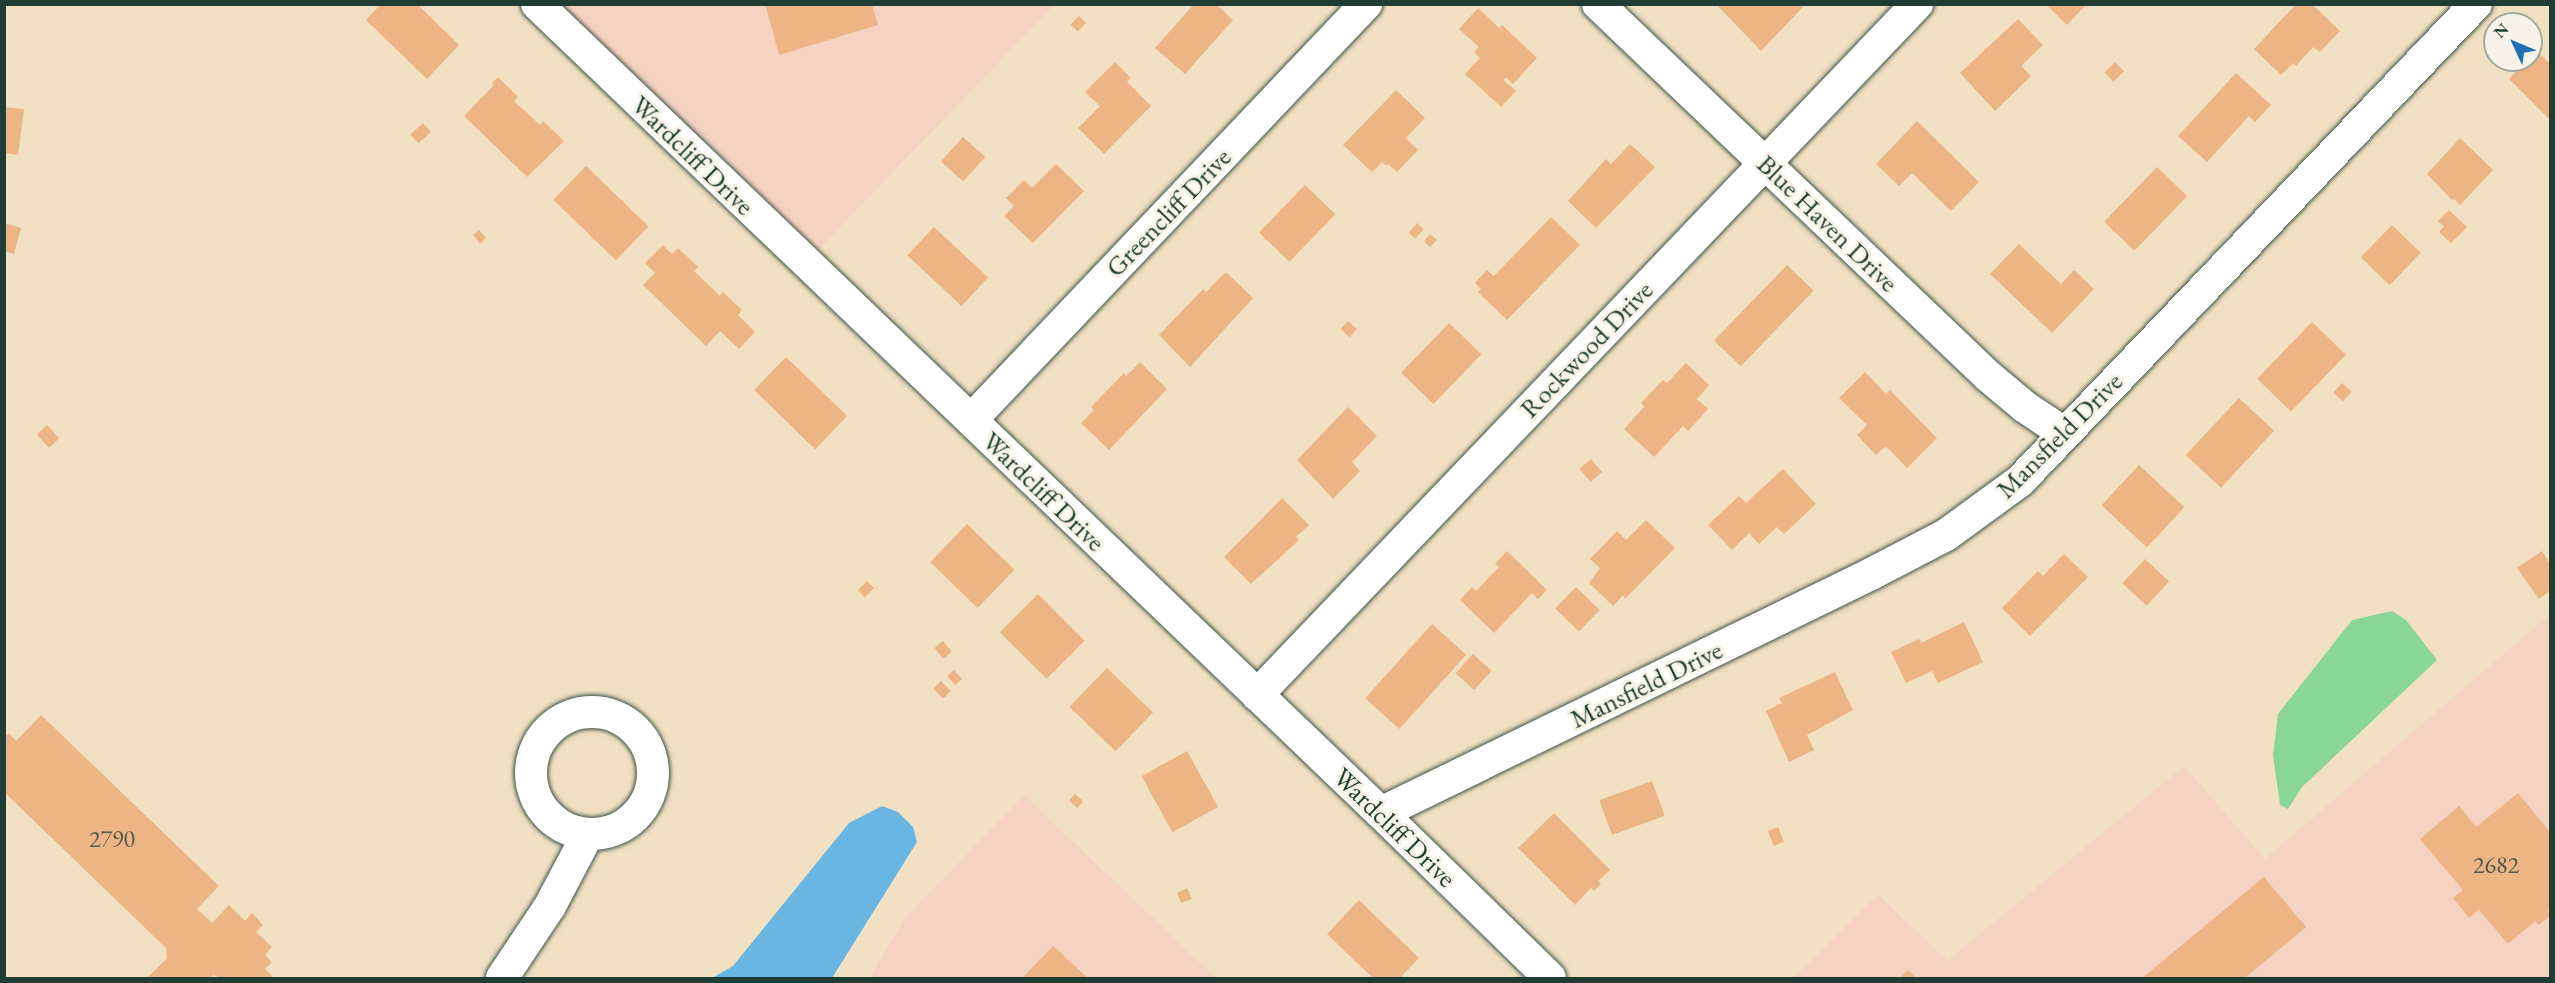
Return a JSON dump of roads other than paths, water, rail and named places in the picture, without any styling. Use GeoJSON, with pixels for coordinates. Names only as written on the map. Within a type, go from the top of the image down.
{"type":"FeatureCollection","features":[{"type":"Feature","properties":{"kind":"street","name":"Wardcliff Drive"},"geometry":{"type":"LineString","coordinates":[[537,4],[1381,813],[1550,978]]}},
{"type":"Feature","properties":{"kind":"street","name":"Greencliff Drive"},"geometry":{"type":"LineString","coordinates":[[971,420],[1366,4]]}},
{"type":"Feature","properties":{"kind":"street","name":"Blue Haven Drive"},"geometry":{"type":"LineString","coordinates":[[1598,4],[1988,376],[2025,407],[2064,433]]}},
{"type":"Feature","properties":{"kind":"street","name":"Rockwood Drive"},"geometry":{"type":"LineString","coordinates":[[1257,695],[1917,4]]}},
{"type":"Feature","properties":{"kind":"street","name":"Mansfield Drive"},"geometry":{"type":"LineString","coordinates":[[1381,813],[1946,535],[2020,481],[2476,4]]}},
{"type":"Feature","properties":{"kind":"street"},"geometry":{"type":"LineString","coordinates":[[502,978],[550,906],[588,834]]}},
{"type":"Feature","properties":{"kind":"water"},"geometry":{"type":"Polygon","coordinates":[[[882,806],[898,812],[913,827],[917,842],[832,978],[712,978],[733,966],[849,823],[882,806]]]}}]}
